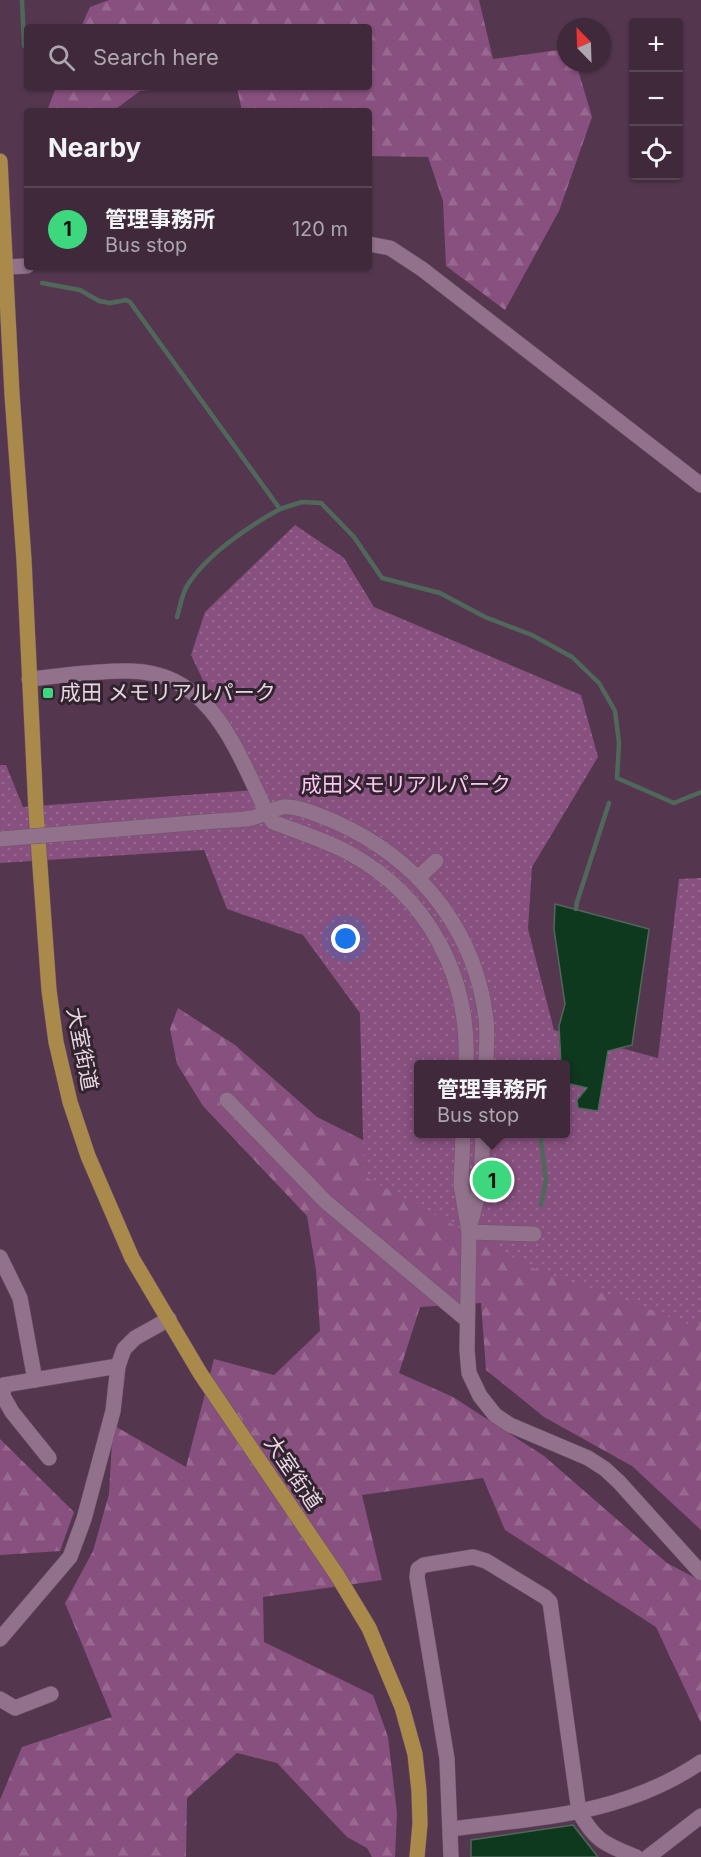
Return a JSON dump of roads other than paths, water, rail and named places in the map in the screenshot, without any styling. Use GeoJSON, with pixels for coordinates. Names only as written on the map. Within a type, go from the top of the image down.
{"type":"FeatureCollection","features":[{"type":"Feature","properties":{"kind":"main road","name":"大室街道"},"geometry":{"type":"LineString","coordinates":[[0,161],[12,394],[24,560],[36,811],[49,990],[56,1042],[70,1102],[88,1156],[132,1258],[200,1373],[337,1575],[369,1628],[402,1707],[415,1754],[420,1824],[417,1857]]}},
{"type":"Feature","properties":{"kind":"street"},"geometry":{"type":"LineString","coordinates":[[372,245],[390,248],[422,270],[701,486]]}},
{"type":"Feature","properties":{"kind":"street"},"geometry":{"type":"LineString","coordinates":[[7,267],[24,266]]}},
{"type":"Feature","properties":{"kind":"street"},"geometry":{"type":"LineString","coordinates":[[29,678],[131,671],[162,677],[188,689],[208,705],[227,730],[273,822],[348,853],[368,865],[390,882],[419,911],[442,947],[453,971],[463,1015],[466,1060]]}},
{"type":"Feature","properties":{"kind":"street"},"geometry":{"type":"LineString","coordinates":[[0,839],[251,818],[284,807],[334,820],[385,849],[418,878],[450,918],[463,939],[474,965],[482,994],[487,1021],[486,1060]]}},
{"type":"Feature","properties":{"kind":"street"},"geometry":{"type":"LineString","coordinates":[[418,878],[436,861]]}},
{"type":"Feature","properties":{"kind":"street"},"geometry":{"type":"LineString","coordinates":[[227,1100],[326,1202],[467,1320]]}},
{"type":"Feature","properties":{"kind":"street"},"geometry":{"type":"LineString","coordinates":[[463,1138],[461,1185],[469,1232],[466,1350],[469,1373],[480,1396],[495,1415],[510,1425],[588,1458],[605,1469],[701,1573]]}},
{"type":"Feature","properties":{"kind":"street"},"geometry":{"type":"LineString","coordinates":[[469,1232],[481,1183],[483,1138]]}},
{"type":"Feature","properties":{"kind":"street"},"geometry":{"type":"LineString","coordinates":[[469,1232],[534,1234]]}},
{"type":"Feature","properties":{"kind":"street"},"geometry":{"type":"LineString","coordinates":[[0,1257],[20,1298],[35,1380]]}},
{"type":"Feature","properties":{"kind":"street"},"geometry":{"type":"LineString","coordinates":[[0,1639],[70,1557],[84,1519],[113,1411],[118,1366],[124,1349],[135,1338],[169,1319]]}},
{"type":"Feature","properties":{"kind":"street"},"geometry":{"type":"LineString","coordinates":[[49,1458],[12,1412],[3,1396],[4,1385],[118,1366]]}},
{"type":"Feature","properties":{"kind":"street"},"geometry":{"type":"LineString","coordinates":[[451,1857],[447,1759],[417,1577],[418,1569],[424,1565],[472,1557],[486,1561],[550,1602],[579,1812],[599,1840],[636,1857]]}},
{"type":"Feature","properties":{"kind":"street"},"geometry":{"type":"LineString","coordinates":[[0,1699],[15,1708],[51,1694]]}},
{"type":"Feature","properties":{"kind":"street"},"geometry":{"type":"LineString","coordinates":[[451,1829],[608,1806],[642,1795],[677,1779],[701,1762]]}},
{"type":"Feature","properties":{"kind":"street"},"geometry":{"type":"LineString","coordinates":[[648,1857],[701,1816]]}},
{"type":"Feature","properties":{"kind":"waterway"},"geometry":{"type":"LineString","coordinates":[[22,0],[24,46]]}},
{"type":"Feature","properties":{"kind":"waterway"},"geometry":{"type":"LineString","coordinates":[[42,283],[80,290],[99,301],[110,303],[126,300],[130,302],[280,509],[302,502],[321,503],[354,537],[382,578],[440,593],[485,617],[532,635],[572,657],[599,683],[615,711],[619,743],[617,778],[674,803],[701,792]]}},
{"type":"Feature","properties":{"kind":"waterway"},"geometry":{"type":"LineString","coordinates":[[177,617],[185,589],[205,563],[242,533],[280,509]]}},
{"type":"Feature","properties":{"kind":"waterway"},"geometry":{"type":"LineString","coordinates":[[576,909],[609,803]]}},
{"type":"Feature","properties":{"kind":"waterway"},"geometry":{"type":"LineString","coordinates":[[541,1205],[546,1180],[542,1138]]}},
{"type":"Feature","properties":{"kind":"place","name":"成田 メモリアルパーク"},"geometry":{"type":"Point","coordinates":[48,693]}},
{"type":"Feature","properties":{"kind":"place","name":"管理事務所"},"geometry":{"type":"Point","coordinates":[492,1180]}},
{"type":"Feature","properties":{"kind":"park label","name":"成田メモリアルパーク"},"geometry":{"type":"Point","coordinates":[406,785]}}]}
